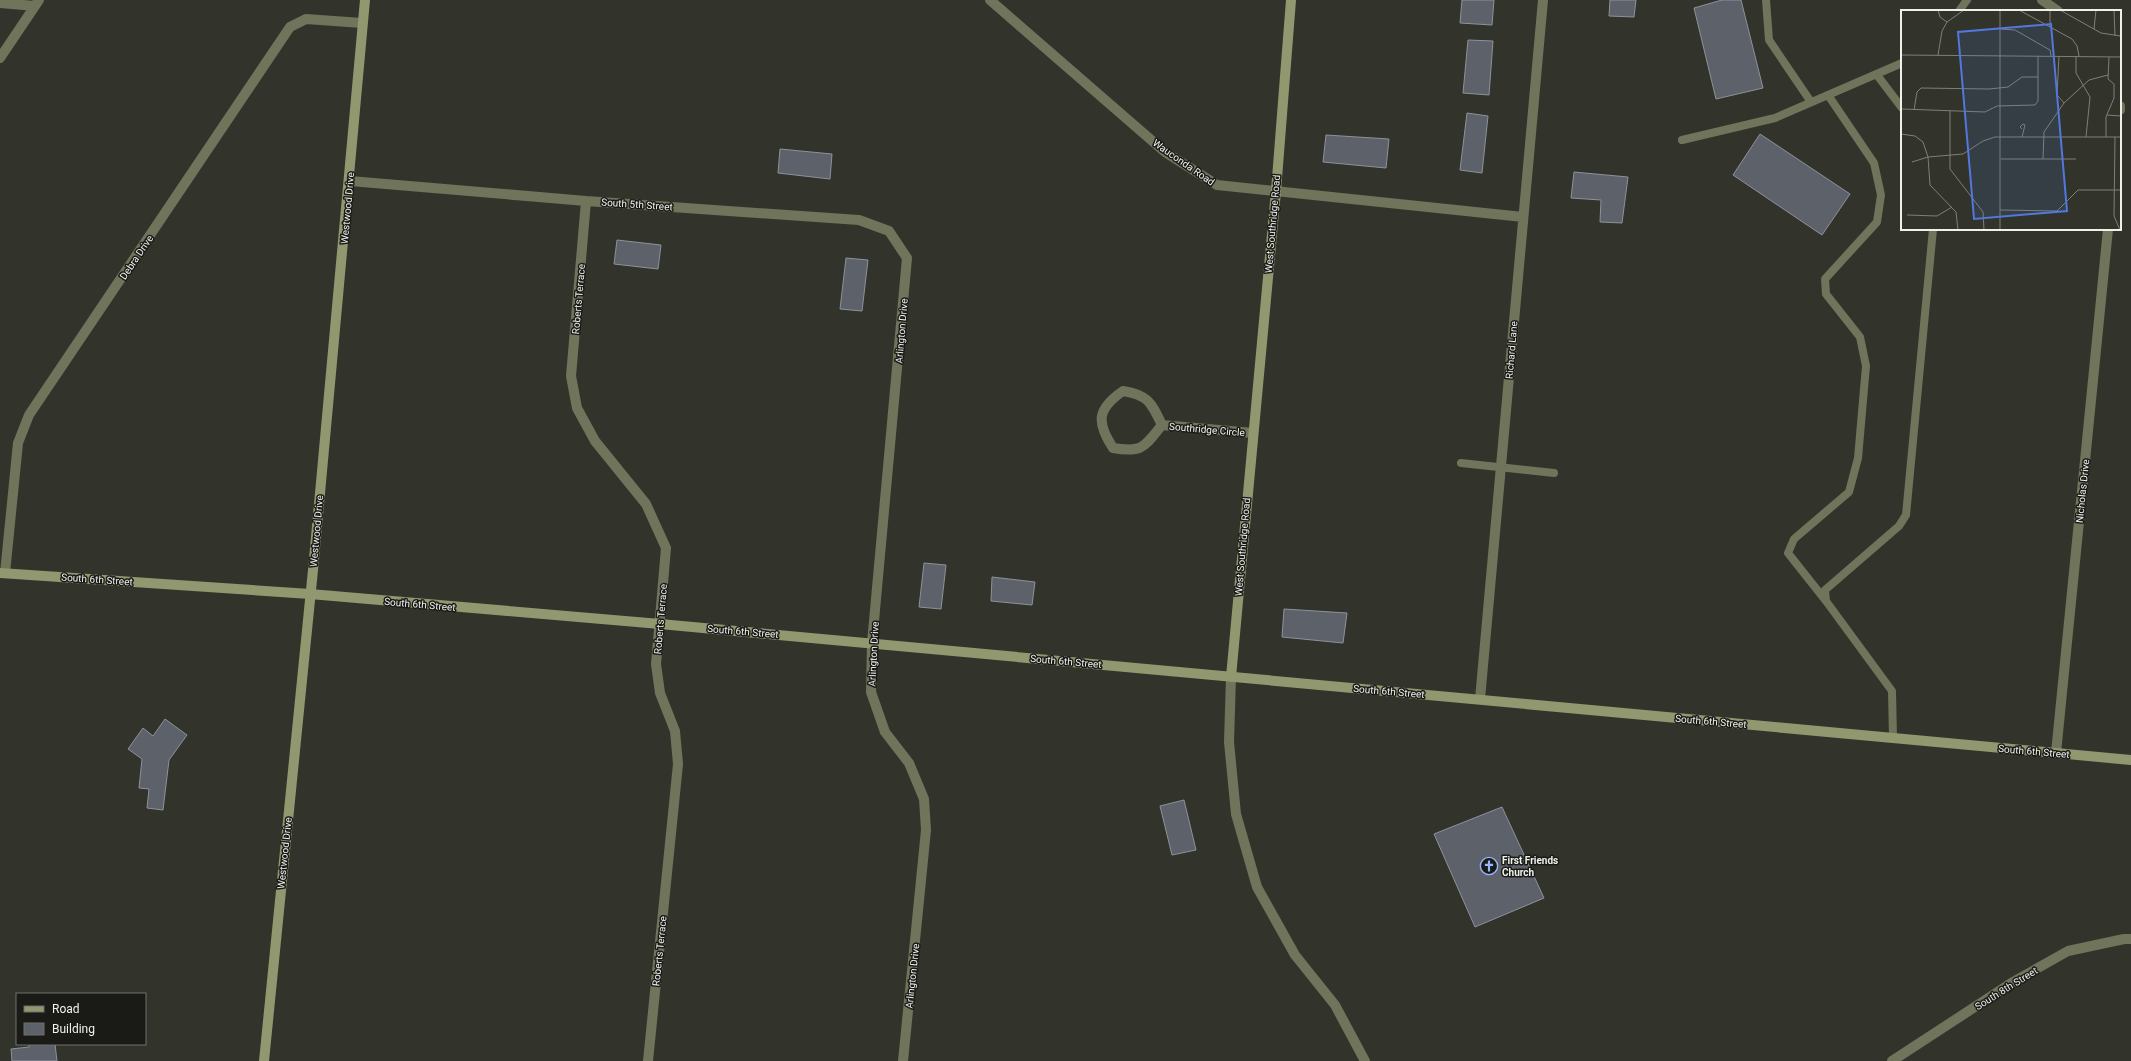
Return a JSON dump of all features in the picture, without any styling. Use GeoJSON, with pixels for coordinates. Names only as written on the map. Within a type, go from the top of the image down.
{"type":"FeatureCollection","features":[{"type":"Feature","properties":{"kind":"main road","name":"Westwood Drive"},"geometry":{"type":"LineString","coordinates":[[264,1061],[350,180],[365,0]]}},
{"type":"Feature","properties":{"kind":"main road","name":"West Southridge Road"},"geometry":{"type":"LineString","coordinates":[[1231,677],[1276,191],[1291,0]]}},
{"type":"Feature","properties":{"kind":"main road","name":"South 6th Street"},"geometry":{"type":"LineString","coordinates":[[3,573],[310,594],[660,624],[2131,760]]}},
{"type":"Feature","properties":{"kind":"street","name":"Wauconda Road"},"geometry":{"type":"LineString","coordinates":[[990,0],[1165,152],[1217,185],[1523,217]]}},
{"type":"Feature","properties":{"kind":"street","name":"Richard Lane"},"geometry":{"type":"LineString","coordinates":[[1480,700],[1543,0]]}},
{"type":"Feature","properties":{"kind":"street"},"geometry":{"type":"LineString","coordinates":[[2042,0],[2057,10]]}},
{"type":"Feature","properties":{"kind":"street"},"geometry":{"type":"LineString","coordinates":[[0,3],[37,3]]}},
{"type":"Feature","properties":{"kind":"street"},"geometry":{"type":"LineString","coordinates":[[0,58],[37,3]]}},
{"type":"Feature","properties":{"kind":"street","name":"Debra Drive"},"geometry":{"type":"LineString","coordinates":[[3,573],[18,443],[29,415],[290,27],[306,19],[362,23]]}},
{"type":"Feature","properties":{"kind":"street","name":"South 5th Street"},"geometry":{"type":"LineString","coordinates":[[350,180],[586,201],[860,220],[890,231],[907,258]]}},
{"type":"Feature","properties":{"kind":"street","name":"Roberts Terrace"},"geometry":{"type":"LineString","coordinates":[[586,201],[571,376],[577,408],[595,441],[646,504],[666,548],[656,664],[660,693],[675,731],[678,764],[648,1061]]}},
{"type":"Feature","properties":{"kind":"street","name":"Nicholas Drive"},"geometry":{"type":"LineString","coordinates":[[2056,753],[2108,230]]}},
{"type":"Feature","properties":{"kind":"street","name":"Arlington Drive"},"geometry":{"type":"LineString","coordinates":[[903,1061],[926,830],[924,799],[909,763],[885,732],[871,692],[872,643],[907,258]]}},
{"type":"Feature","properties":{"kind":"street","name":"Southridge Circle"},"geometry":{"type":"LineString","coordinates":[[1123,391],[1140,394],[1153,406],[1162,424],[1145,446],[1131,451],[1113,448],[1103,433],[1100,416],[1108,401],[1123,391]]}},
{"type":"Feature","properties":{"kind":"street","name":"Southridge Circle"},"geometry":{"type":"LineString","coordinates":[[1162,424],[1253,433]]}},
{"type":"Feature","properties":{"kind":"street","name":"West Southridge Road"},"geometry":{"type":"LineString","coordinates":[[1231,677],[1229,742],[1236,814],[1257,887],[1295,955],[1335,1005],[1365,1061]]}},
{"type":"Feature","properties":{"kind":"street","name":"South 8th Street"},"geometry":{"type":"LineString","coordinates":[[1892,1061],[2013,982],[2068,951],[2124,938],[2131,939]]}},
{"type":"Feature","properties":{"kind":"lane"},"geometry":{"type":"LineString","coordinates":[[1766,0],[1769,40],[1810,102]]}},
{"type":"Feature","properties":{"kind":"lane"},"geometry":{"type":"LineString","coordinates":[[1960,10],[1967,0]]}},
{"type":"Feature","properties":{"kind":"lane"},"geometry":{"type":"LineString","coordinates":[[1682,140],[1775,118],[1901,63]]}},
{"type":"Feature","properties":{"kind":"lane"},"geometry":{"type":"LineString","coordinates":[[1877,75],[1901,107]]}},
{"type":"Feature","properties":{"kind":"lane"},"geometry":{"type":"LineString","coordinates":[[1828,95],[1874,163],[1881,195],[1877,222],[1825,279],[1826,294],[1860,337],[1866,366],[1858,458],[1849,492],[1794,539],[1788,553],[1826,601],[1892,691],[1893,738]]}},
{"type":"Feature","properties":{"kind":"lane"},"geometry":{"type":"LineString","coordinates":[[1826,601],[1825,590],[1899,526],[1906,515],[1933,230]]}},
{"type":"Feature","properties":{"kind":"lane"},"geometry":{"type":"LineString","coordinates":[[1461,463],[1554,472]]}},
{"type":"Feature","properties":{"kind":"building"},"geometry":{"type":"Polygon","coordinates":[[[1462,0],[1494,0],[1492,25],[1460,23],[1462,0]]]}},
{"type":"Feature","properties":{"kind":"building"},"geometry":{"type":"Polygon","coordinates":[[[1610,0],[1636,0],[1634,17],[1609,16],[1610,0]]]}},
{"type":"Feature","properties":{"kind":"building"},"geometry":{"type":"Polygon","coordinates":[[[1722,0],[1741,0],[1763,88],[1716,99],[1694,8],[1722,0]]]}},
{"type":"Feature","properties":{"kind":"building"},"geometry":{"type":"Polygon","coordinates":[[[1468,40],[1493,41],[1489,95],[1463,93],[1468,40]]]}},
{"type":"Feature","properties":{"kind":"building"},"geometry":{"type":"Polygon","coordinates":[[[1467,113],[1488,116],[1482,173],[1460,170],[1467,113]]]}},
{"type":"Feature","properties":{"kind":"building"},"geometry":{"type":"Polygon","coordinates":[[[1760,134],[1850,194],[1822,235],[1733,175],[1760,134]]]}},
{"type":"Feature","properties":{"kind":"building"},"geometry":{"type":"Polygon","coordinates":[[[1326,135],[1389,139],[1386,168],[1323,162],[1326,135]]]}},
{"type":"Feature","properties":{"kind":"building"},"geometry":{"type":"Polygon","coordinates":[[[780,149],[832,154],[830,179],[778,173],[780,149]]]}},
{"type":"Feature","properties":{"kind":"building"},"geometry":{"type":"Polygon","coordinates":[[[1574,172],[1628,177],[1622,223],[1600,222],[1601,200],[1571,198],[1574,172]]]}},
{"type":"Feature","properties":{"kind":"building"},"geometry":{"type":"Polygon","coordinates":[[[617,240],[661,245],[658,269],[614,264],[617,240]]]}},
{"type":"Feature","properties":{"kind":"building"},"geometry":{"type":"Polygon","coordinates":[[[846,258],[868,260],[862,311],[840,309],[846,258]]]}},
{"type":"Feature","properties":{"kind":"building"},"geometry":{"type":"Polygon","coordinates":[[[924,563],[946,565],[941,609],[919,607],[924,563]]]}},
{"type":"Feature","properties":{"kind":"building"},"geometry":{"type":"Polygon","coordinates":[[[992,577],[1035,582],[1032,605],[991,601],[992,577]]]}},
{"type":"Feature","properties":{"kind":"building"},"geometry":{"type":"Polygon","coordinates":[[[1284,609],[1347,613],[1343,643],[1282,637],[1284,609]]]}},
{"type":"Feature","properties":{"kind":"building"},"geometry":{"type":"Polygon","coordinates":[[[165,719],[187,735],[169,760],[163,810],[147,808],[149,789],[139,788],[142,759],[128,749],[143,728],[153,736],[165,719]]]}},
{"type":"Feature","properties":{"kind":"building"},"geometry":{"type":"Polygon","coordinates":[[[1184,800],[1196,850],[1172,855],[1160,806],[1184,800]]]}},
{"type":"Feature","properties":{"kind":"building","name":"First Friends Church"},"geometry":{"type":"Polygon","coordinates":[[[1502,807],[1544,898],[1475,927],[1434,834],[1502,807]]]}},
{"type":"Feature","properties":{"kind":"building"},"geometry":{"type":"Polygon","coordinates":[[[29,1045],[55,1045],[57,1061],[12,1061],[11,1049],[29,1047],[29,1045]]]}},
{"type":"Feature","properties":{"kind":"place","name":"First Friends Church"},"geometry":{"type":"Point","coordinates":[1489,866]}}]}
